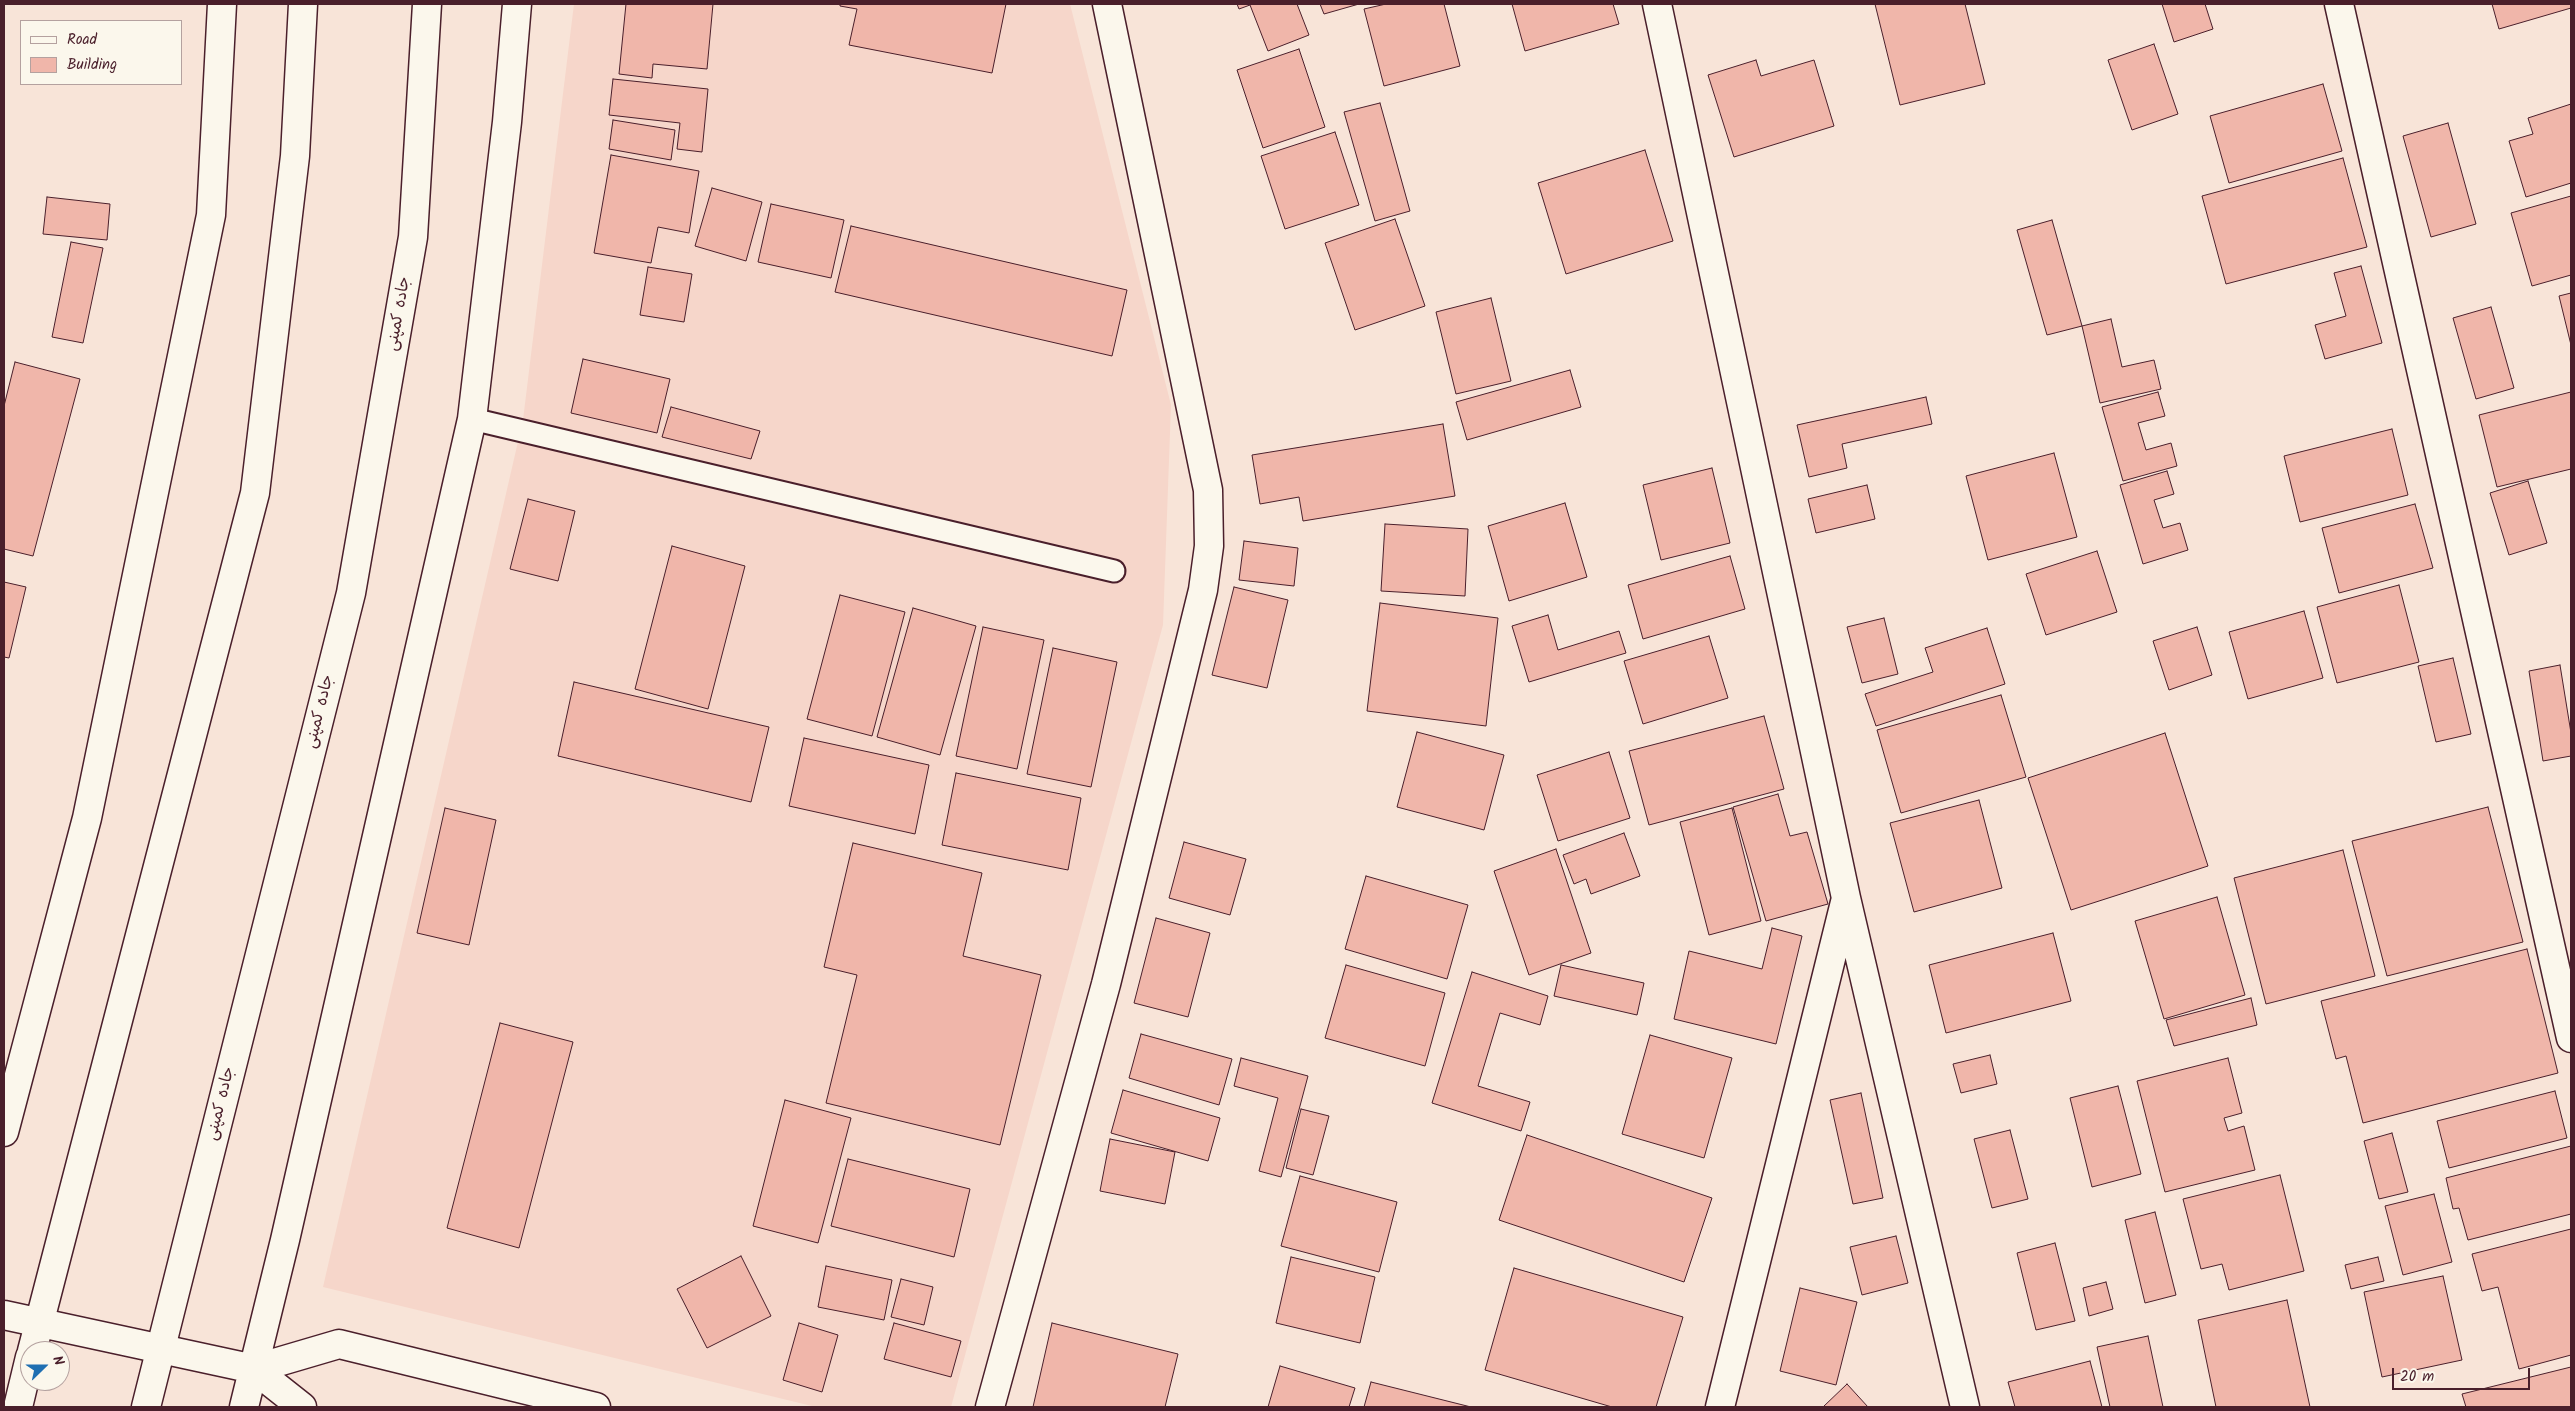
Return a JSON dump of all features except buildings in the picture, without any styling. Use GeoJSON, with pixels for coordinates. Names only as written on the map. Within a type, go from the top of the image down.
{"type":"FeatureCollection","features":[{"type":"Feature","properties":{"kind":"main road"},"geometry":{"type":"LineString","coordinates":[[4,1132],[87,818],[211,215],[222,4]]}},
{"type":"Feature","properties":{"kind":"main road"},"geometry":{"type":"LineString","coordinates":[[34,1341],[255,493],[295,156],[303,4]]}},
{"type":"Feature","properties":{"kind":"main road","name":"جاده کمپنی"},"geometry":{"type":"LineString","coordinates":[[146,1407],[351,593],[413,237],[427,4]]}},
{"type":"Feature","properties":{"kind":"main road"},"geometry":{"type":"LineString","coordinates":[[244,1407],[472,419],[507,122],[517,4]]}},
{"type":"Feature","properties":{"kind":"main road"},"geometry":{"type":"LineString","coordinates":[[990,1407],[1106,984],[1204,590],[1209,546],[1208,490],[1106,4]]}},
{"type":"Feature","properties":{"kind":"main road"},"geometry":{"type":"LineString","coordinates":[[1657,4],[1846,898],[1965,1407]]}},
{"type":"Feature","properties":{"kind":"main road"},"geometry":{"type":"LineString","coordinates":[[2339,4],[2571,1038]]}},
{"type":"Feature","properties":{"kind":"main road"},"geometry":{"type":"LineString","coordinates":[[1720,1407],[1846,898]]}},
{"type":"Feature","properties":{"kind":"main road"},"geometry":{"type":"LineString","coordinates":[[4,1315],[254,1369],[302,1407]]}},
{"type":"Feature","properties":{"kind":"main road"},"geometry":{"type":"LineString","coordinates":[[254,1369],[339,1344],[596,1407]]}},
{"type":"Feature","properties":{"kind":"main road"},"geometry":{"type":"LineString","coordinates":[[18,1407],[22,1391]]}},
{"type":"Feature","properties":{"kind":"lane"},"geometry":{"type":"LineString","coordinates":[[472,419],[1114,571]]}},
{"type":"Feature","properties":{"kind":"shaded area"},"geometry":{"type":"Polygon","coordinates":[[[574,4],[1070,4],[1171,405],[1163,625],[951,1407],[816,1407],[323,1287],[523,420],[574,4]]]}}]}
